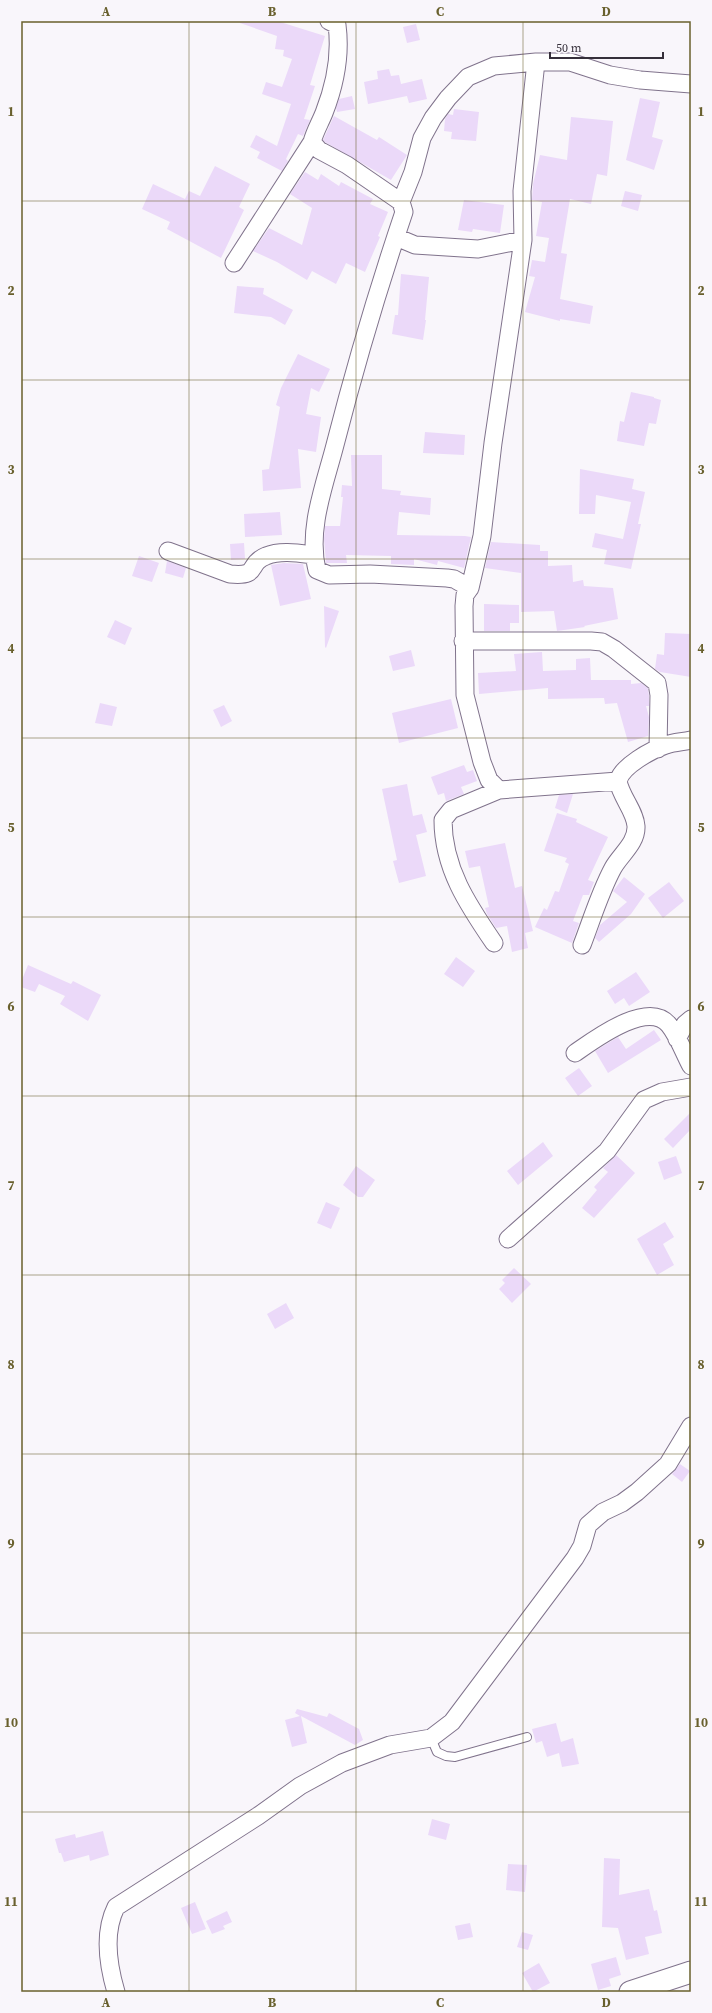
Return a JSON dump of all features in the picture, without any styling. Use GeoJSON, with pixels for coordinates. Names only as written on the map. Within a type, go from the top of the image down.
{"type":"FeatureCollection","features":[{"type":"Feature","properties":{"kind":"street"},"geometry":{"type":"LineString","coordinates":[[234,263],[312,142],[332,90],[337,60],[339,41],[337,25],[329,21]]}},
{"type":"Feature","properties":{"kind":"street"},"geometry":{"type":"LineString","coordinates":[[400,202],[413,172],[422,138],[433,118],[448,98],[468,78],[494,66],[536,62],[570,62],[610,75],[640,80],[691,84]]}},
{"type":"Feature","properties":{"kind":"street"},"geometry":{"type":"LineString","coordinates":[[498,790],[489,780],[482,762],[469,716],[465,695],[465,595],[470,588],[482,536],[493,443],[523,240],[522,191],[536,62]]}},
{"type":"Feature","properties":{"kind":"street"},"geometry":{"type":"LineString","coordinates":[[312,142],[319,150],[347,165],[400,202],[404,212],[345,407],[318,511],[313,555],[317,570],[324,574],[370,574],[447,578],[454,579],[470,588]]}},
{"type":"Feature","properties":{"kind":"street"},"geometry":{"type":"LineString","coordinates":[[396,237],[415,245],[478,248],[523,240]]}},
{"type":"Feature","properties":{"kind":"street"},"geometry":{"type":"LineString","coordinates":[[168,551],[230,574],[240,575],[253,571],[256,562],[271,554],[294,553],[313,555]]}},
{"type":"Feature","properties":{"kind":"street"},"geometry":{"type":"LineString","coordinates":[[464,641],[602,642],[614,649],[657,683],[659,695],[658,749]]}},
{"type":"Feature","properties":{"kind":"street"},"geometry":{"type":"LineString","coordinates":[[582,945],[613,868],[634,837],[636,824],[620,790],[618,781],[619,776],[626,768],[640,758],[666,745],[691,740]]}},
{"type":"Feature","properties":{"kind":"street"},"geometry":{"type":"LineString","coordinates":[[494,943],[470,908],[456,882],[443,831],[443,820],[451,810],[498,790],[618,781]]}},
{"type":"Feature","properties":{"kind":"street"},"geometry":{"type":"LineString","coordinates":[[575,1053],[615,1026],[651,1016],[659,1017],[668,1024],[691,1066]]}},
{"type":"Feature","properties":{"kind":"street"},"geometry":{"type":"LineString","coordinates":[[676,1039],[685,1024],[691,1020]]}},
{"type":"Feature","properties":{"kind":"street"},"geometry":{"type":"LineString","coordinates":[[508,1239],[607,1151],[644,1100],[662,1092],[691,1087]]}},
{"type":"Feature","properties":{"kind":"street"},"geometry":{"type":"LineString","coordinates":[[116,1992],[107,1935],[109,1919],[116,1907],[258,1816],[300,1786],[342,1763],[390,1745],[431,1738],[452,1722],[556,1586],[582,1546],[588,1525],[603,1512],[622,1503],[638,1492],[668,1464],[691,1426]]}},
{"type":"Feature","properties":{"kind":"street"},"geometry":{"type":"LineString","coordinates":[[630,1992],[691,1972]]}},
{"type":"Feature","properties":{"kind":"lane"},"geometry":{"type":"LineString","coordinates":[[431,1738],[437,1752],[446,1756],[455,1757],[527,1736]]}},
{"type":"Feature","properties":{"kind":"building"},"geometry":{"type":"Polygon","coordinates":[[[240,21],[277,21],[325,36],[310,85],[315,86],[304,119],[310,120],[303,136],[298,134],[286,159],[288,161],[282,171],[257,158],[260,152],[250,147],[256,135],[277,146],[291,104],[262,94],[266,82],[282,87],[292,59],[283,56],[284,50],[275,49],[277,36],[240,23],[240,21]]]}},
{"type":"Feature","properties":{"kind":"building"},"geometry":{"type":"Polygon","coordinates":[[[416,24],[420,40],[407,43],[403,27],[416,24]]]}},
{"type":"Feature","properties":{"kind":"building"},"geometry":{"type":"Polygon","coordinates":[[[389,69],[391,76],[399,75],[401,84],[422,79],[427,99],[409,103],[407,96],[368,104],[364,82],[378,79],[377,71],[389,69]]]}},
{"type":"Feature","properties":{"kind":"building"},"geometry":{"type":"Polygon","coordinates":[[[352,96],[355,109],[337,112],[336,108],[339,99],[352,96]]]}},
{"type":"Feature","properties":{"kind":"building"},"geometry":{"type":"Polygon","coordinates":[[[640,98],[660,102],[652,137],[663,140],[654,170],[626,160],[640,98]]]}},
{"type":"Feature","properties":{"kind":"building"},"geometry":{"type":"Polygon","coordinates":[[[454,109],[479,112],[476,141],[451,139],[452,132],[444,131],[445,119],[448,114],[453,115],[454,109]]]}},
{"type":"Feature","properties":{"kind":"building"},"geometry":{"type":"Polygon","coordinates":[[[334,116],[377,140],[379,137],[407,155],[391,180],[323,140],[334,116]]]}},
{"type":"Feature","properties":{"kind":"building"},"geometry":{"type":"Polygon","coordinates":[[[571,117],[613,121],[607,176],[597,174],[591,204],[570,199],[561,253],[567,254],[560,299],[593,306],[590,324],[560,319],[560,321],[525,312],[535,277],[529,276],[532,260],[545,262],[549,238],[536,236],[542,202],[532,200],[533,184],[540,155],[567,160],[571,117]]]}},
{"type":"Feature","properties":{"kind":"building"},"geometry":{"type":"Polygon","coordinates":[[[215,166],[250,184],[239,207],[244,210],[221,258],[167,229],[170,222],[142,209],[153,184],[185,199],[189,191],[200,196],[215,166]]]}},
{"type":"Feature","properties":{"kind":"building"},"geometry":{"type":"Polygon","coordinates":[[[305,172],[318,180],[321,174],[339,186],[341,182],[373,199],[370,204],[388,212],[378,236],[380,237],[365,272],[346,263],[336,284],[312,271],[307,280],[277,262],[253,251],[269,228],[302,245],[312,208],[290,194],[305,172]]]}},
{"type":"Feature","properties":{"kind":"building"},"geometry":{"type":"Polygon","coordinates":[[[625,191],[642,195],[638,211],[621,206],[625,191]]]}},
{"type":"Feature","properties":{"kind":"building"},"geometry":{"type":"Polygon","coordinates":[[[464,200],[504,205],[500,233],[473,229],[472,232],[458,230],[464,200]]]}},
{"type":"Feature","properties":{"kind":"building"},"geometry":{"type":"Polygon","coordinates":[[[401,274],[429,277],[423,340],[392,334],[395,315],[398,315],[401,274]]]}},
{"type":"Feature","properties":{"kind":"building"},"geometry":{"type":"Polygon","coordinates":[[[237,286],[264,288],[263,294],[293,310],[285,325],[271,317],[234,313],[237,286]]]}},
{"type":"Feature","properties":{"kind":"building"},"geometry":{"type":"Polygon","coordinates":[[[298,354],[330,369],[319,392],[311,388],[306,414],[321,417],[316,452],[298,449],[301,488],[263,491],[262,470],[269,469],[280,407],[276,405],[281,388],[298,354]]]}},
{"type":"Feature","properties":{"kind":"building"},"geometry":{"type":"Polygon","coordinates":[[[631,392],[661,400],[656,424],[649,423],[644,446],[617,441],[620,421],[624,422],[631,392]]]}},
{"type":"Feature","properties":{"kind":"building"},"geometry":{"type":"Polygon","coordinates":[[[425,432],[465,435],[464,455],[423,453],[425,432]]]}},
{"type":"Feature","properties":{"kind":"building"},"geometry":{"type":"Polygon","coordinates":[[[351,455],[382,455],[382,489],[401,491],[400,495],[431,498],[430,515],[399,512],[397,535],[471,537],[464,568],[438,561],[437,565],[414,559],[414,565],[391,564],[391,556],[346,555],[347,563],[326,563],[324,539],[325,526],[340,526],[343,497],[341,497],[342,485],[352,486],[351,455]]]}},
{"type":"Feature","properties":{"kind":"building"},"geometry":{"type":"Polygon","coordinates":[[[580,469],[634,479],[632,489],[645,492],[638,524],[641,524],[631,569],[604,564],[607,550],[592,547],[595,533],[623,539],[631,502],[596,495],[595,514],[579,514],[580,469]]]}},
{"type":"Feature","properties":{"kind":"building"},"geometry":{"type":"Polygon","coordinates":[[[280,512],[282,535],[245,537],[244,514],[280,512]]]}},
{"type":"Feature","properties":{"kind":"building"},"geometry":{"type":"Polygon","coordinates":[[[491,542],[540,545],[540,551],[548,551],[548,566],[572,565],[573,582],[583,580],[584,586],[613,588],[618,619],[584,626],[585,627],[557,631],[554,611],[521,612],[521,573],[485,568],[491,542]]]}},
{"type":"Feature","properties":{"kind":"building"},"geometry":{"type":"Polygon","coordinates":[[[244,543],[245,559],[231,560],[230,544],[244,543]]]}},
{"type":"Feature","properties":{"kind":"building"},"geometry":{"type":"Polygon","coordinates":[[[139,556],[159,563],[152,582],[132,576],[139,556]]]}},
{"type":"Feature","properties":{"kind":"building"},"geometry":{"type":"Polygon","coordinates":[[[167,561],[186,568],[183,578],[165,573],[167,561]]]}},
{"type":"Feature","properties":{"kind":"building"},"geometry":{"type":"Polygon","coordinates":[[[284,563],[303,564],[311,599],[280,606],[271,565],[284,563]]]}},
{"type":"Feature","properties":{"kind":"building"},"geometry":{"type":"Polygon","coordinates":[[[484,604],[519,605],[519,623],[510,623],[510,631],[484,631],[484,604]]]}},
{"type":"Feature","properties":{"kind":"building"},"geometry":{"type":"Polygon","coordinates":[[[324,606],[339,611],[326,648],[325,647],[324,606]]]}},
{"type":"Feature","properties":{"kind":"building"},"geometry":{"type":"Polygon","coordinates":[[[115,620],[132,628],[125,645],[107,637],[115,620]]]}},
{"type":"Feature","properties":{"kind":"building"},"geometry":{"type":"Polygon","coordinates":[[[665,633],[691,634],[691,677],[660,672],[655,669],[657,654],[664,655],[665,633]]]}},
{"type":"Feature","properties":{"kind":"building"},"geometry":{"type":"Polygon","coordinates":[[[411,650],[415,666],[393,671],[389,656],[411,650]]]}},
{"type":"Feature","properties":{"kind":"building"},"geometry":{"type":"Polygon","coordinates":[[[542,652],[543,671],[576,670],[576,659],[590,658],[591,680],[631,680],[631,684],[641,683],[648,688],[649,706],[646,706],[649,717],[648,736],[628,742],[617,703],[605,704],[604,698],[548,699],[548,688],[479,694],[478,673],[516,671],[514,654],[542,652]]]}},
{"type":"Feature","properties":{"kind":"building"},"geometry":{"type":"Polygon","coordinates":[[[451,699],[458,728],[399,743],[392,713],[451,699]]]}},
{"type":"Feature","properties":{"kind":"building"},"geometry":{"type":"Polygon","coordinates":[[[100,703],[117,707],[112,726],[95,723],[100,703]]]}},
{"type":"Feature","properties":{"kind":"building"},"geometry":{"type":"Polygon","coordinates":[[[224,705],[232,721],[221,727],[213,710],[224,705]]]}},
{"type":"Feature","properties":{"kind":"building"},"geometry":{"type":"Polygon","coordinates":[[[464,765],[467,772],[473,770],[477,781],[461,787],[464,794],[446,801],[444,793],[438,795],[431,777],[464,765]]]}},
{"type":"Feature","properties":{"kind":"building"},"geometry":{"type":"Polygon","coordinates":[[[407,784],[413,816],[422,814],[427,832],[416,835],[426,876],[399,883],[393,861],[397,860],[382,789],[407,784]]]}},
{"type":"Feature","properties":{"kind":"building"},"geometry":{"type":"Polygon","coordinates":[[[573,794],[567,813],[555,808],[559,795],[573,794]]]}},
{"type":"Feature","properties":{"kind":"building"},"geometry":{"type":"Polygon","coordinates":[[[557,813],[577,819],[576,822],[608,837],[588,880],[594,882],[589,895],[583,895],[573,921],[579,923],[572,943],[535,927],[544,908],[547,910],[555,891],[559,892],[569,864],[565,862],[567,858],[544,851],[557,813]]]}},
{"type":"Feature","properties":{"kind":"building"},"geometry":{"type":"Polygon","coordinates":[[[505,843],[515,888],[522,886],[533,931],[525,933],[528,948],[512,952],[507,926],[496,928],[487,914],[485,908],[489,907],[480,866],[469,868],[465,851],[505,843]]]}},
{"type":"Feature","properties":{"kind":"building"},"geometry":{"type":"Polygon","coordinates":[[[624,877],[645,894],[631,914],[599,942],[595,938],[600,925],[627,902],[613,891],[624,877]]]}},
{"type":"Feature","properties":{"kind":"building"},"geometry":{"type":"Polygon","coordinates":[[[669,882],[684,901],[663,918],[648,898],[669,882]]]}},
{"type":"Feature","properties":{"kind":"building"},"geometry":{"type":"Polygon","coordinates":[[[456,957],[475,971],[463,987],[444,974],[456,957]]]}},
{"type":"Feature","properties":{"kind":"building"},"geometry":{"type":"Polygon","coordinates":[[[28,965],[71,984],[73,981],[101,995],[88,1021],[60,1004],[65,996],[39,984],[35,992],[21,987],[21,982],[28,965]]]}},
{"type":"Feature","properties":{"kind":"building"},"geometry":{"type":"Polygon","coordinates":[[[636,972],[650,992],[629,1006],[624,998],[615,1004],[607,991],[636,972]]]}},
{"type":"Feature","properties":{"kind":"building"},"geometry":{"type":"Polygon","coordinates":[[[654,1030],[661,1040],[608,1073],[595,1051],[618,1037],[626,1049],[654,1030]]]}},
{"type":"Feature","properties":{"kind":"building"},"geometry":{"type":"Polygon","coordinates":[[[579,1068],[592,1086],[578,1096],[565,1078],[579,1068]]]}},
{"type":"Feature","properties":{"kind":"building"},"geometry":{"type":"Polygon","coordinates":[[[691,1112],[691,1129],[673,1148],[664,1139],[691,1112]]]}},
{"type":"Feature","properties":{"kind":"building"},"geometry":{"type":"Polygon","coordinates":[[[543,1142],[553,1156],[518,1185],[507,1171],[543,1142]]]}},
{"type":"Feature","properties":{"kind":"building"},"geometry":{"type":"Polygon","coordinates":[[[616,1155],[635,1173],[594,1218],[582,1208],[597,1190],[594,1187],[608,1172],[603,1168],[616,1155]]]}},
{"type":"Feature","properties":{"kind":"building"},"geometry":{"type":"Polygon","coordinates":[[[676,1156],[682,1173],[664,1180],[658,1162],[676,1156]]]}},
{"type":"Feature","properties":{"kind":"building"},"geometry":{"type":"Polygon","coordinates":[[[356,1166],[375,1180],[363,1197],[358,1197],[343,1185],[356,1166]]]}},
{"type":"Feature","properties":{"kind":"building"},"geometry":{"type":"Polygon","coordinates":[[[326,1202],[340,1208],[331,1229],[317,1223],[326,1202]]]}},
{"type":"Feature","properties":{"kind":"building"},"geometry":{"type":"Polygon","coordinates":[[[665,1222],[674,1237],[663,1244],[674,1265],[657,1275],[637,1239],[665,1222]]]}},
{"type":"Feature","properties":{"kind":"building"},"geometry":{"type":"Polygon","coordinates":[[[514,1268],[531,1284],[512,1303],[499,1289],[505,1283],[502,1280],[514,1268]]]}},
{"type":"Feature","properties":{"kind":"building"},"geometry":{"type":"Polygon","coordinates":[[[286,1303],[294,1318],[275,1329],[267,1314],[286,1303]]]}},
{"type":"Feature","properties":{"kind":"building"},"geometry":{"type":"Polygon","coordinates":[[[680,1464],[690,1471],[682,1482],[672,1474],[680,1464]]]}},
{"type":"Feature","properties":{"kind":"building"},"geometry":{"type":"Polygon","coordinates":[[[297,1709],[327,1717],[329,1713],[359,1729],[363,1740],[355,1745],[301,1716],[307,1743],[292,1747],[285,1720],[300,1716],[295,1713],[297,1709]]]}},
{"type":"Feature","properties":{"kind":"building"},"geometry":{"type":"Polygon","coordinates":[[[556,1723],[561,1742],[573,1738],[579,1764],[562,1767],[559,1753],[547,1757],[542,1741],[536,1743],[532,1729],[556,1723]]]}},
{"type":"Feature","properties":{"kind":"building"},"geometry":{"type":"Polygon","coordinates":[[[432,1819],[450,1824],[446,1840],[428,1835],[432,1819]]]}},
{"type":"Feature","properties":{"kind":"building"},"geometry":{"type":"Polygon","coordinates":[[[103,1831],[109,1855],[90,1861],[89,1855],[64,1862],[61,1853],[59,1853],[55,1839],[75,1834],[76,1838],[103,1831]]]}},
{"type":"Feature","properties":{"kind":"building"},"geometry":{"type":"Polygon","coordinates":[[[604,1858],[620,1859],[619,1895],[649,1889],[654,1911],[657,1910],[662,1933],[645,1937],[649,1954],[626,1960],[618,1928],[602,1927],[604,1858]]]}},
{"type":"Feature","properties":{"kind":"building"},"geometry":{"type":"Polygon","coordinates":[[[508,1864],[527,1865],[525,1892],[506,1890],[508,1864]]]}},
{"type":"Feature","properties":{"kind":"building"},"geometry":{"type":"Polygon","coordinates":[[[195,1902],[206,1929],[192,1934],[181,1908],[195,1902]]]}},
{"type":"Feature","properties":{"kind":"building"},"geometry":{"type":"Polygon","coordinates":[[[227,1911],[232,1922],[223,1926],[225,1929],[212,1934],[206,1921],[227,1911]]]}},
{"type":"Feature","properties":{"kind":"building"},"geometry":{"type":"Polygon","coordinates":[[[470,1923],[473,1937],[458,1940],[455,1926],[470,1923]]]}},
{"type":"Feature","properties":{"kind":"building"},"geometry":{"type":"Polygon","coordinates":[[[522,1932],[533,1935],[528,1950],[517,1947],[522,1932]]]}},
{"type":"Feature","properties":{"kind":"building"},"geometry":{"type":"Polygon","coordinates":[[[616,1957],[621,1975],[609,1979],[611,1986],[598,1990],[591,1964],[616,1957]]]}},
{"type":"Feature","properties":{"kind":"building"},"geometry":{"type":"Polygon","coordinates":[[[539,1963],[550,1983],[533,1992],[522,1973],[539,1963]]]}}]}
